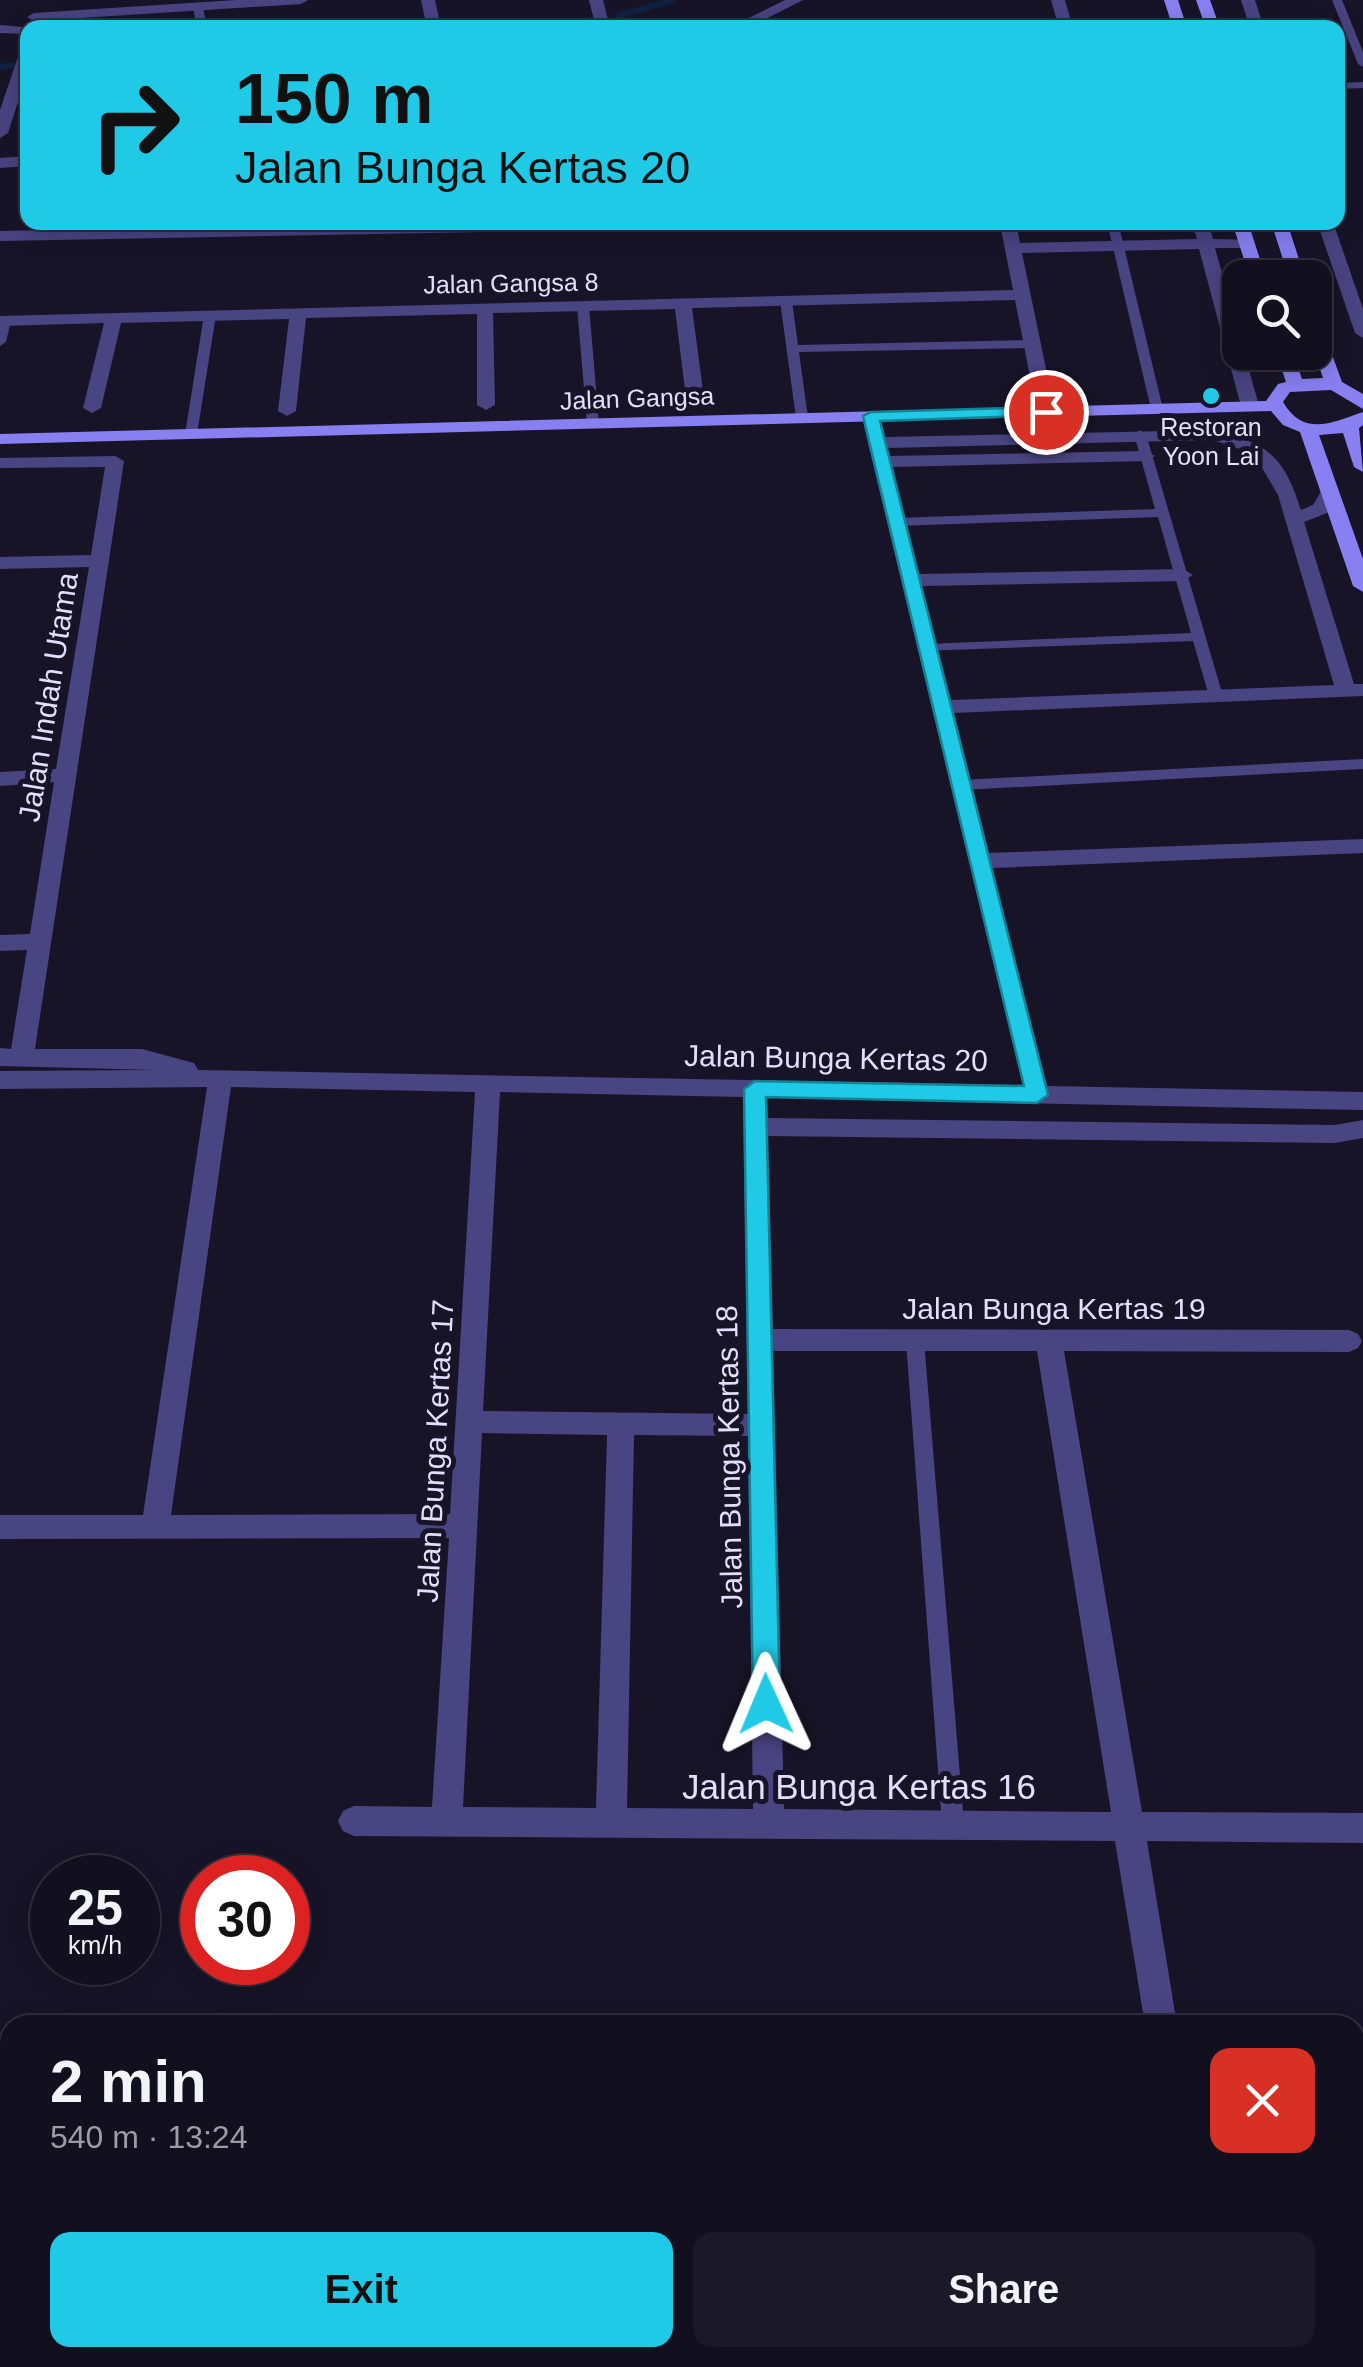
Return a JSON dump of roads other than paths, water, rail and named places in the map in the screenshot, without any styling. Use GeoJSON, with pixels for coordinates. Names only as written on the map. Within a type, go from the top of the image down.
{"type":"FeatureCollection","features":[{"type":"Feature","properties":{"kind":"street"},"geometry":{"type":"LineString","coordinates":[[64,20],[168,4],[198,7],[301,0]]}},
{"type":"Feature","properties":{"kind":"street"},"geometry":{"type":"LineString","coordinates":[[753,20],[796,0]]}},
{"type":"Feature","properties":{"kind":"street"},"geometry":{"type":"LineString","coordinates":[[0,133],[20,73]]}},
{"type":"Feature","properties":{"kind":"street"},"geometry":{"type":"LineString","coordinates":[[0,236],[57,230]]}},
{"type":"Feature","properties":{"kind":"street"},"geometry":{"type":"LineString","coordinates":[[1009,230],[1046,412]]}},
{"type":"Feature","properties":{"kind":"street"},"geometry":{"type":"LineString","coordinates":[[1202,230],[1250,406]]}},
{"type":"Feature","properties":{"kind":"street"},"geometry":{"type":"LineString","coordinates":[[1242,230],[1252,260]]}},
{"type":"Feature","properties":{"kind":"street"},"geometry":{"type":"LineString","coordinates":[[1281,230],[1291,260]]}},
{"type":"Feature","properties":{"kind":"street"},"geometry":{"type":"LineString","coordinates":[[1328,230],[1363,333]]}},
{"type":"Feature","properties":{"kind":"street"},"geometry":{"type":"LineString","coordinates":[[1013,248],[1246,242]]}},
{"type":"Feature","properties":{"kind":"street","name":"Jalan Gangsa 8"},"geometry":{"type":"LineString","coordinates":[[3,320],[1022,295]]}},
{"type":"Feature","properties":{"kind":"street"},"geometry":{"type":"LineString","coordinates":[[683,303],[696,398]]}},
{"type":"Feature","properties":{"kind":"street"},"geometry":{"type":"LineString","coordinates":[[485,308],[486,405]]}},
{"type":"Feature","properties":{"kind":"street"},"geometry":{"type":"LineString","coordinates":[[288,411],[298,313]]}},
{"type":"Feature","properties":{"kind":"street"},"geometry":{"type":"LineString","coordinates":[[92,408],[114,318]]}},
{"type":"Feature","properties":{"kind":"street"},"geometry":{"type":"LineString","coordinates":[[1290,370],[1295,384]]}},
{"type":"Feature","properties":{"kind":"street"},"geometry":{"type":"LineString","coordinates":[[1329,370],[1334,385]]}},
{"type":"Feature","properties":{"kind":"street"},"geometry":{"type":"LineString","coordinates":[[1363,402],[1334,385],[1295,384],[1277,394],[1276,406],[1283,417],[1307,428],[1356,422],[1363,467]]}},
{"type":"Feature","properties":{"kind":"street","name":"Jalan Gangsa"},"geometry":{"type":"LineString","coordinates":[[0,439],[1276,406]]}},
{"type":"Feature","properties":{"kind":"street"},"geometry":{"type":"LineString","coordinates":[[871,416],[1037,1095]]}},
{"type":"Feature","properties":{"kind":"street"},"geometry":{"type":"LineString","coordinates":[[1307,428],[1363,586]]}},
{"type":"Feature","properties":{"kind":"street"},"geometry":{"type":"LineString","coordinates":[[880,452],[1140,434],[1214,435],[1260,450],[1276,470],[1355,690],[942,707]]}},
{"type":"Feature","properties":{"kind":"street"},"geometry":{"type":"LineString","coordinates":[[880,452],[1146,456]]}},
{"type":"Feature","properties":{"kind":"street","name":"Jalan Indah Utama"},"geometry":{"type":"LineString","coordinates":[[0,463],[115,461],[40,942],[11,1057]]}},
{"type":"Feature","properties":{"kind":"street"},"geometry":{"type":"LineString","coordinates":[[1294,519],[1320,509],[1330,492]]}},
{"type":"Feature","properties":{"kind":"street"},"geometry":{"type":"LineString","coordinates":[[0,563],[99,561]]}},
{"type":"Feature","properties":{"kind":"street"},"geometry":{"type":"LineString","coordinates":[[911,580],[1182,575]]}},
{"type":"Feature","properties":{"kind":"street"},"geometry":{"type":"LineString","coordinates":[[0,779],[66,775]]}},
{"type":"Feature","properties":{"kind":"street"},"geometry":{"type":"LineString","coordinates":[[980,861],[1363,846]]}},
{"type":"Feature","properties":{"kind":"street"},"geometry":{"type":"LineString","coordinates":[[0,943],[40,942]]}},
{"type":"Feature","properties":{"kind":"street"},"geometry":{"type":"LineString","coordinates":[[11,1057],[142,1058],[220,1078]]}},
{"type":"Feature","properties":{"kind":"street"},"geometry":{"type":"LineString","coordinates":[[0,1080],[220,1078]]}},
{"type":"Feature","properties":{"kind":"street"},"geometry":{"type":"LineString","coordinates":[[154,1527],[220,1078]]}},
{"type":"Feature","properties":{"kind":"street","name":"Jalan Bunga Kertas 20"},"geometry":{"type":"LineString","coordinates":[[220,1078],[1363,1102]]}},
{"type":"Feature","properties":{"kind":"street","name":"Jalan Bunga Kertas 17"},"geometry":{"type":"LineString","coordinates":[[447,1821],[488,1084]]}},
{"type":"Feature","properties":{"kind":"street","name":"Jalan Bunga Kertas 18"},"geometry":{"type":"LineString","coordinates":[[755,1089],[769,1823]]}},
{"type":"Feature","properties":{"kind":"street"},"geometry":{"type":"LineString","coordinates":[[756,1127],[1335,1134],[1363,1128]]}},
{"type":"Feature","properties":{"kind":"street","name":"Jalan Bunga Kertas 19"},"geometry":{"type":"LineString","coordinates":[[760,1340],[1349,1341]]}},
{"type":"Feature","properties":{"kind":"street"},"geometry":{"type":"LineString","coordinates":[[1049,1342],[1159,2015]]}},
{"type":"Feature","properties":{"kind":"street"},"geometry":{"type":"LineString","coordinates":[[470,1422],[761,1424]]}},
{"type":"Feature","properties":{"kind":"street"},"geometry":{"type":"LineString","coordinates":[[611,1822],[621,1423]]}},
{"type":"Feature","properties":{"kind":"street"},"geometry":{"type":"LineString","coordinates":[[0,1527],[464,1526]]}},
{"type":"Feature","properties":{"kind":"street","name":"Jalan Bunga Kertas 16"},"geometry":{"type":"LineString","coordinates":[[354,1821],[1363,1828]]}},
{"type":"Feature","properties":{"kind":"lane"},"geometry":{"type":"LineString","coordinates":[[1337,0],[1363,64]]}},
{"type":"Feature","properties":{"kind":"lane"},"geometry":{"type":"LineString","coordinates":[[198,7],[200,20]]}},
{"type":"Feature","properties":{"kind":"lane"},"geometry":{"type":"LineString","coordinates":[[1113,230],[1157,409]]}},
{"type":"Feature","properties":{"kind":"lane"},"geometry":{"type":"LineString","coordinates":[[786,301],[802,418]]}},
{"type":"Feature","properties":{"kind":"lane"},"geometry":{"type":"LineString","coordinates":[[583,306],[593,424]]}},
{"type":"Feature","properties":{"kind":"lane"},"geometry":{"type":"LineString","coordinates":[[192,434],[210,315]]}},
{"type":"Feature","properties":{"kind":"lane"},"geometry":{"type":"LineString","coordinates":[[0,342],[3,320]]}},
{"type":"Feature","properties":{"kind":"lane"},"geometry":{"type":"LineString","coordinates":[[792,349],[1033,344]]}},
{"type":"Feature","properties":{"kind":"lane"},"geometry":{"type":"LineString","coordinates":[[1140,434],[1202,636],[1216,696]]}},
{"type":"Feature","properties":{"kind":"lane"},"geometry":{"type":"LineString","coordinates":[[897,522],[1164,513]]}},
{"type":"Feature","properties":{"kind":"lane"},"geometry":{"type":"LineString","coordinates":[[928,648],[1202,636]]}},
{"type":"Feature","properties":{"kind":"lane"},"geometry":{"type":"LineString","coordinates":[[961,784],[1363,764]]}},
{"type":"Feature","properties":{"kind":"lane"},"geometry":{"type":"LineString","coordinates":[[914,1341],[953,1824]]}},
{"type":"Feature","properties":{"kind":"waterway"},"geometry":{"type":"LineString","coordinates":[[618,16],[673,0]]}},
{"type":"Feature","properties":{"kind":"waterway"},"geometry":{"type":"LineString","coordinates":[[0,67],[13,65]]}},
{"type":"Feature","properties":{"kind":"place","name":"Restoran Yoon Lai"},"geometry":{"type":"Point","coordinates":[1211,396]}}]}
